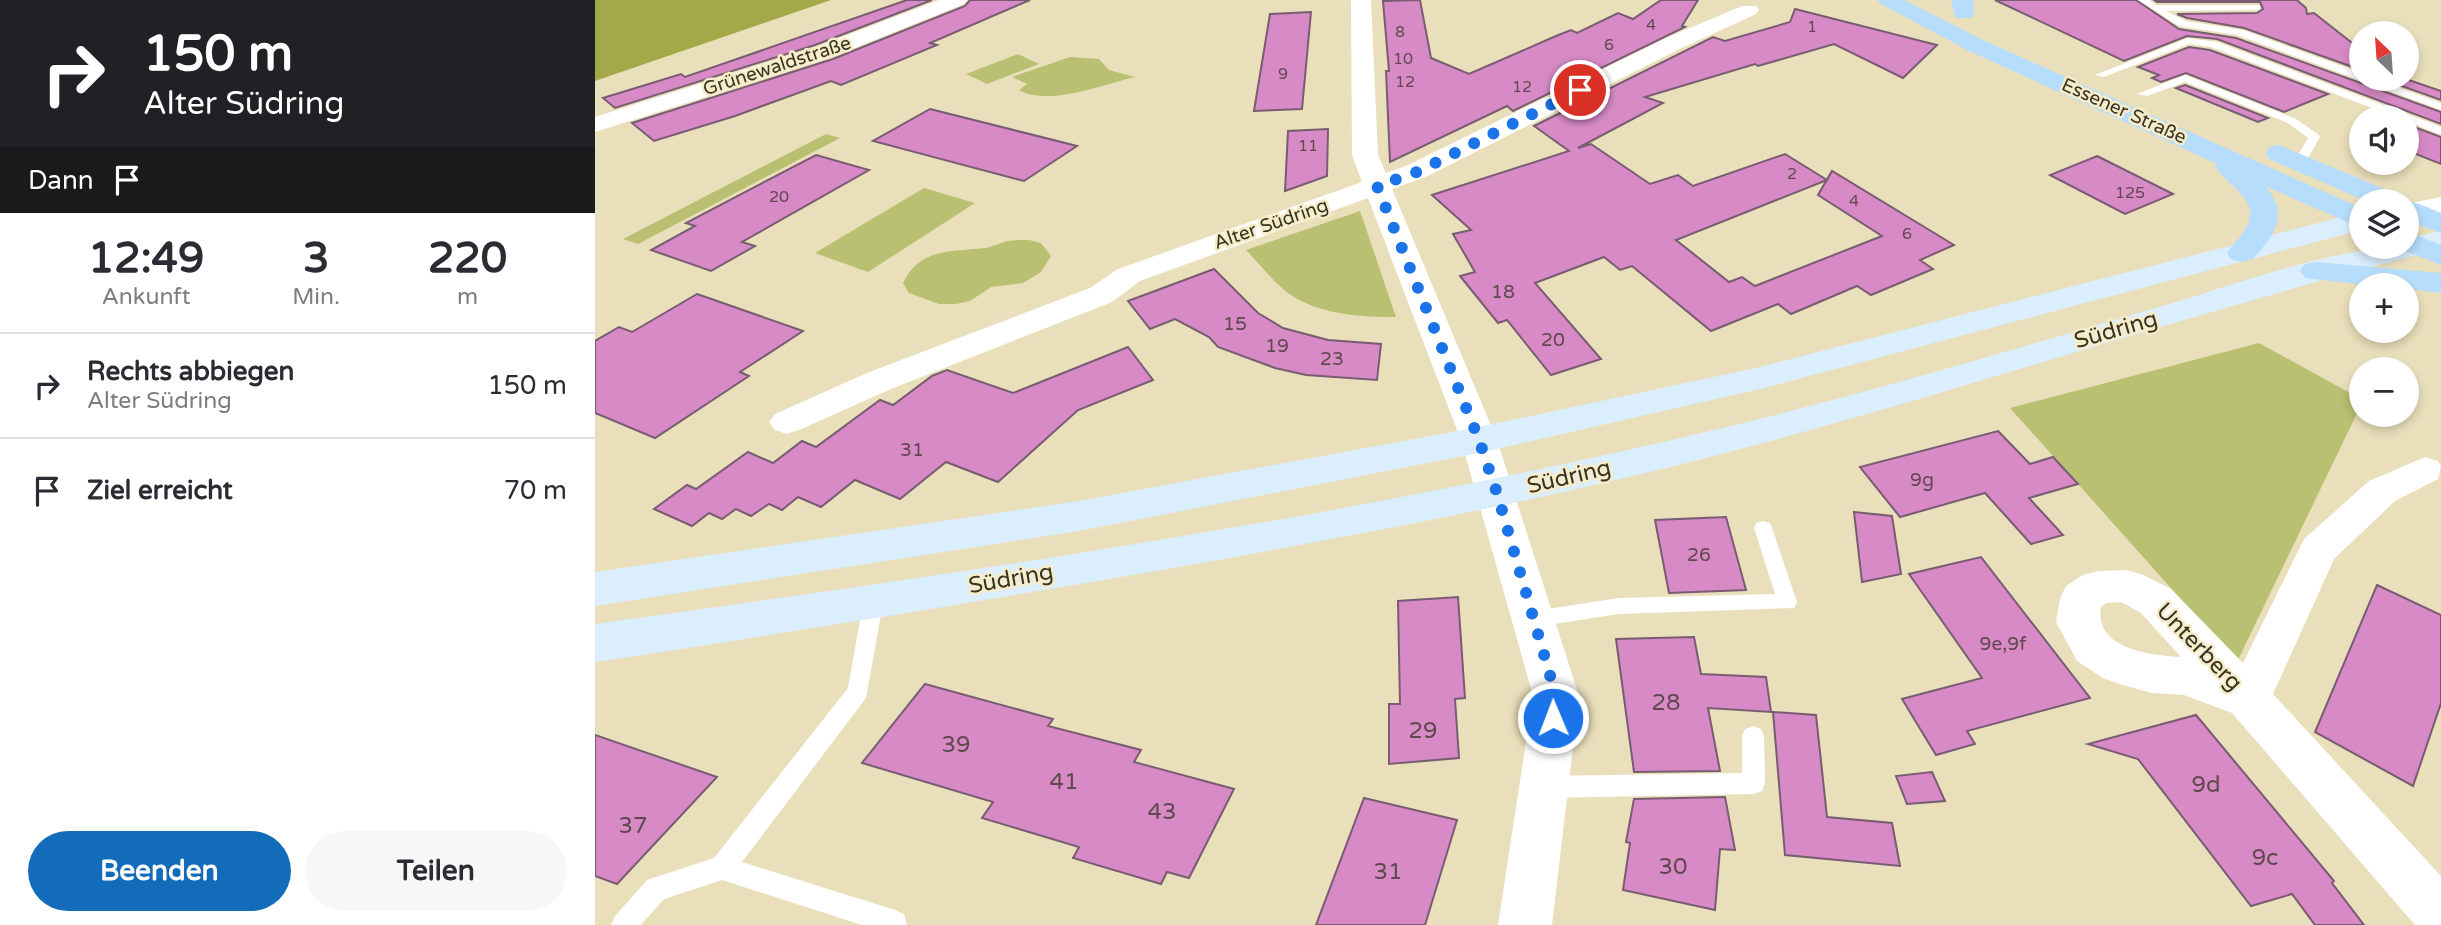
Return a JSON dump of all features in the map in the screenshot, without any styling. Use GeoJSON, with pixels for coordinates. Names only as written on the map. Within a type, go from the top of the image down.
{"type":"FeatureCollection","features":[{"type":"Feature","properties":{"kind":"main road","name":"Essener Straße"},"geometry":{"type":"LineString","coordinates":[[1888,0],[1977,46],[2349,214]]}},
{"type":"Feature","properties":{"kind":"main road"},"geometry":{"type":"LineString","coordinates":[[1956,5],[1987,24]]}},
{"type":"Feature","properties":{"kind":"main road","name":"Essener Straße"},"geometry":{"type":"LineString","coordinates":[[2074,64],[2179,110]]}},
{"type":"Feature","properties":{"kind":"main road"},"geometry":{"type":"LineString","coordinates":[[2252,141],[2360,189]]}},
{"type":"Feature","properties":{"kind":"main road"},"geometry":{"type":"LineString","coordinates":[[2206,148],[2252,188],[2266,207],[2265,221],[2256,238],[2242,253]]}},
{"type":"Feature","properties":{"kind":"main road"},"geometry":{"type":"LineString","coordinates":[[2419,215],[2441,224]]}},
{"type":"Feature","properties":{"kind":"main road","name":"Südring"},"geometry":{"type":"LineString","coordinates":[[595,589],[1079,516],[1479,440],[1760,378],[2349,223]]}},
{"type":"Feature","properties":{"kind":"main road","name":"Südring"},"geometry":{"type":"LineString","coordinates":[[595,643],[873,603],[1306,529],[1497,493],[1797,420],[2316,271],[2427,245]]}},
{"type":"Feature","properties":{"kind":"main road"},"geometry":{"type":"LineString","coordinates":[[2316,271],[2441,283]]}},
{"type":"Feature","properties":{"kind":"street","name":"Grünewaldstraße"},"geometry":{"type":"LineString","coordinates":[[595,125],[824,52],[957,0]]}},
{"type":"Feature","properties":{"kind":"street"},"geometry":{"type":"LineString","coordinates":[[1361,0],[1365,155],[1479,440],[1556,696],[1525,925]]}},
{"type":"Feature","properties":{"kind":"street","name":"Alter Südring"},"geometry":{"type":"LineString","coordinates":[[786,422],[880,381],[1101,295],[1129,275],[1417,172],[1683,38],[1749,10]]}},
{"type":"Feature","properties":{"kind":"street"},"geometry":{"type":"LineString","coordinates":[[2419,207],[2441,205]]}},
{"type":"Feature","properties":{"kind":"street","name":"Unterberg"},"geometry":{"type":"LineString","coordinates":[[2425,470],[2382,491],[2318,550],[2248,699],[2441,915]]}},
{"type":"Feature","properties":{"kind":"lane"},"geometry":{"type":"LineString","coordinates":[[2143,0],[2183,24],[2239,32],[2349,73]]}},
{"type":"Feature","properties":{"kind":"lane"},"geometry":{"type":"LineString","coordinates":[[2154,8],[2257,7]]}},
{"type":"Feature","properties":{"kind":"lane"},"geometry":{"type":"LineString","coordinates":[[2100,75],[2188,41],[2213,44],[2374,105]]}},
{"type":"Feature","properties":{"kind":"lane"},"geometry":{"type":"LineString","coordinates":[[2143,94],[2185,78],[2292,121],[2314,137],[2299,162]]}},
{"type":"Feature","properties":{"kind":"lane"},"geometry":{"type":"LineString","coordinates":[[2398,91],[2441,107]]}},
{"type":"Feature","properties":{"kind":"lane"},"geometry":{"type":"LineString","coordinates":[[2419,122],[2441,131]]}},
{"type":"Feature","properties":{"kind":"lane"},"geometry":{"type":"LineString","coordinates":[[1534,619],[1619,606],[1787,602],[1763,528]]}},
{"type":"Feature","properties":{"kind":"lane"},"geometry":{"type":"LineString","coordinates":[[624,925],[656,889],[722,868],[858,691],[873,603]]}},
{"type":"Feature","properties":{"kind":"lane"},"geometry":{"type":"LineString","coordinates":[[1544,787],[1754,783],[1753,736]]}},
{"type":"Feature","properties":{"kind":"lane"},"geometry":{"type":"LineString","coordinates":[[722,868],[895,923]]}},
{"type":"Feature","properties":{"kind":"green space"},"geometry":{"type":"Polygon","coordinates":[[[595,0],[831,0],[595,81],[595,0]]]}},
{"type":"Feature","properties":{"kind":"green space"},"geometry":{"type":"Polygon","coordinates":[[[1018,54],[1039,64],[987,84],[966,74],[1018,54]]]}},
{"type":"Feature","properties":{"kind":"green space"},"geometry":{"type":"Polygon","coordinates":[[[1070,57],[1099,59],[1109,70],[1135,77],[1077,92],[1045,96],[1031,95],[1019,90],[1027,84],[1012,77],[1070,57]]]}},
{"type":"Feature","properties":{"kind":"green space"},"geometry":{"type":"Polygon","coordinates":[[[826,134],[840,138],[638,244],[623,239],[826,134]]]}},
{"type":"Feature","properties":{"kind":"green space"},"geometry":{"type":"Polygon","coordinates":[[[924,188],[975,203],[868,272],[815,253],[924,188]]]}},
{"type":"Feature","properties":{"kind":"green space"},"geometry":{"type":"Polygon","coordinates":[[[1360,211],[1396,317],[1344,314],[1306,303],[1281,287],[1246,250],[1360,211]]]}},
{"type":"Feature","properties":{"kind":"green space"},"geometry":{"type":"Polygon","coordinates":[[[1029,240],[1041,243],[1051,256],[1041,272],[1023,283],[991,287],[970,301],[939,304],[909,293],[903,283],[910,271],[928,257],[949,251],[988,247],[1007,241],[1029,240]]]}},
{"type":"Feature","properties":{"kind":"green space"},"geometry":{"type":"Polygon","coordinates":[[[2259,343],[2349,392],[2350,427],[2237,662],[2010,408],[2259,343]]]}},
{"type":"Feature","properties":{"kind":"building"},"geometry":{"type":"Polygon","coordinates":[[[907,0],[932,0],[815,45],[615,108],[603,98],[681,74],[685,77],[907,0]]]}},
{"type":"Feature","properties":{"kind":"building"},"geometry":{"type":"Polygon","coordinates":[[[970,0],[1030,0],[930,43],[937,45],[841,85],[831,81],[735,116],[654,141],[632,123],[833,59],[965,6],[970,0]]]}},
{"type":"Feature","properties":{"kind":"building"},"geometry":{"type":"Polygon","coordinates":[[[1420,0],[1431,58],[1469,74],[1571,30],[1577,33],[1618,13],[1633,19],[1661,0],[1698,0],[1682,26],[1685,27],[1513,111],[1507,106],[1390,162],[1386,71],[1389,71],[1383,1],[1420,0]]]}},
{"type":"Feature","properties":{"kind":"building"},"geometry":{"type":"Polygon","coordinates":[[[1995,0],[2136,0],[2179,29],[2236,38],[2349,79],[2349,89],[2217,39],[2187,36],[2124,61],[1995,0]]]}},
{"type":"Feature","properties":{"kind":"building"},"geometry":{"type":"Polygon","coordinates":[[[2154,0],[2297,0],[2306,8],[2307,14],[2314,13],[2349,41],[2349,66],[2244,28],[2177,14],[2257,13],[2263,9],[2260,2],[2154,0]]]}},
{"type":"Feature","properties":{"kind":"building"},"geometry":{"type":"Polygon","coordinates":[[[1795,9],[1937,45],[1903,78],[1834,44],[1758,66],[1755,64],[1645,97],[1663,103],[1578,148],[1591,144],[1650,184],[1678,175],[1693,186],[1785,154],[1827,180],[1832,171],[1954,245],[1920,260],[1933,269],[1871,295],[1857,286],[1791,314],[1778,304],[1711,331],[1632,266],[1620,270],[1604,257],[1535,283],[1601,359],[1551,375],[1507,320],[1498,323],[1460,276],[1475,272],[1453,234],[1471,230],[1432,195],[1569,151],[1534,126],[1713,37],[1725,41],[1790,22],[1795,9]],[[1827,180],[1676,240],[1729,282],[1742,277],[1755,286],[1882,236],[1818,195],[1827,180]]]}},
{"type":"Feature","properties":{"kind":"building"},"geometry":{"type":"Polygon","coordinates":[[[1311,12],[1302,109],[1254,111],[1270,14],[1311,12]]]}},
{"type":"Feature","properties":{"kind":"building"},"geometry":{"type":"Polygon","coordinates":[[[2189,47],[2210,50],[2328,94],[2284,112],[2186,73],[2161,82],[2152,78],[2159,75],[2138,67],[2189,47]]]}},
{"type":"Feature","properties":{"kind":"building"},"geometry":{"type":"Polygon","coordinates":[[[2419,83],[2441,91],[2441,100],[2416,91],[2419,91],[2419,83]]]}},
{"type":"Feature","properties":{"kind":"building"},"geometry":{"type":"Polygon","coordinates":[[[2185,85],[2268,118],[2258,122],[2176,88],[2185,85]]]}},
{"type":"Feature","properties":{"kind":"building"},"geometry":{"type":"Polygon","coordinates":[[[2354,91],[2383,91],[2441,112],[2441,124],[2419,116],[2419,105],[2391,105],[2354,91]]]}},
{"type":"Feature","properties":{"kind":"building"},"geometry":{"type":"Polygon","coordinates":[[[930,109],[1077,146],[1024,181],[873,141],[930,109]]]}},
{"type":"Feature","properties":{"kind":"building"},"geometry":{"type":"Polygon","coordinates":[[[1328,129],[1327,176],[1285,191],[1288,131],[1328,129]]]}},
{"type":"Feature","properties":{"kind":"building"},"geometry":{"type":"Polygon","coordinates":[[[2419,129],[2441,137],[2441,164],[2419,155],[2419,129]]]}},
{"type":"Feature","properties":{"kind":"building"},"geometry":{"type":"Polygon","coordinates":[[[816,155],[869,170],[742,242],[755,246],[711,271],[651,250],[695,226],[686,223],[816,155]]]}},
{"type":"Feature","properties":{"kind":"building"},"geometry":{"type":"Polygon","coordinates":[[[2097,156],[2173,194],[2125,214],[2050,175],[2097,156]]]}},
{"type":"Feature","properties":{"kind":"building"},"geometry":{"type":"Polygon","coordinates":[[[1214,269],[1258,313],[1283,328],[1328,340],[1381,344],[1377,380],[1306,375],[1275,368],[1218,347],[1209,337],[1175,319],[1150,329],[1128,301],[1214,269]]]}},
{"type":"Feature","properties":{"kind":"building"},"geometry":{"type":"Polygon","coordinates":[[[697,294],[803,331],[740,372],[749,376],[655,438],[595,413],[595,341],[619,327],[632,332],[697,294]]]}},
{"type":"Feature","properties":{"kind":"building"},"geometry":{"type":"Polygon","coordinates":[[[1128,347],[1153,380],[1078,410],[998,482],[946,462],[900,499],[855,480],[821,507],[798,497],[782,510],[769,504],[751,516],[736,509],[722,519],[709,513],[692,526],[654,509],[687,485],[696,489],[748,452],[773,463],[802,441],[816,447],[880,400],[893,405],[932,376],[947,370],[1013,393],[1128,347]]]}},
{"type":"Feature","properties":{"kind":"building"},"geometry":{"type":"Polygon","coordinates":[[[1998,431],[2030,464],[2053,457],[2078,484],[2029,498],[2063,535],[2031,544],[1985,493],[1900,517],[1860,467],[1998,431]]]}},
{"type":"Feature","properties":{"kind":"building"},"geometry":{"type":"Polygon","coordinates":[[[1854,512],[1892,516],[1901,574],[1862,582],[1854,512]]]}},
{"type":"Feature","properties":{"kind":"building"},"geometry":{"type":"Polygon","coordinates":[[[1726,517],[1746,590],[1669,593],[1655,520],[1726,517]]]}},
{"type":"Feature","properties":{"kind":"building"},"geometry":{"type":"Polygon","coordinates":[[[1981,557],[2090,698],[1967,731],[1975,744],[1936,755],[1902,699],[1982,678],[1909,574],[1981,557]]]}},
{"type":"Feature","properties":{"kind":"building"},"geometry":{"type":"Polygon","coordinates":[[[2377,585],[2441,615],[2441,703],[2413,786],[2315,732],[2377,585]]]}},
{"type":"Feature","properties":{"kind":"building"},"geometry":{"type":"Polygon","coordinates":[[[1458,597],[1465,698],[1455,699],[1459,758],[1389,764],[1389,704],[1400,704],[1398,601],[1458,597]]]}},
{"type":"Feature","properties":{"kind":"building"},"geometry":{"type":"Polygon","coordinates":[[[1694,637],[1701,674],[1766,677],[1771,712],[1708,708],[1720,771],[1634,772],[1616,639],[1694,637]]]}},
{"type":"Feature","properties":{"kind":"building"},"geometry":{"type":"Polygon","coordinates":[[[925,684],[1053,719],[1048,726],[1141,750],[1134,762],[1234,789],[1189,878],[1167,872],[1161,884],[1073,858],[1079,847],[982,818],[993,802],[862,763],[925,684]]]}},
{"type":"Feature","properties":{"kind":"building"},"geometry":{"type":"Polygon","coordinates":[[[1773,712],[1816,715],[1827,817],[1892,823],[1900,866],[1785,855],[1773,712]]]}},
{"type":"Feature","properties":{"kind":"building"},"geometry":{"type":"Polygon","coordinates":[[[2196,715],[2334,881],[2332,883],[2364,925],[2315,925],[2292,894],[2251,906],[2138,759],[2088,744],[2196,715]]]}},
{"type":"Feature","properties":{"kind":"building"},"geometry":{"type":"Polygon","coordinates":[[[595,735],[717,777],[617,884],[595,876],[595,735]]]}},
{"type":"Feature","properties":{"kind":"building"},"geometry":{"type":"Polygon","coordinates":[[[1932,772],[1945,801],[1907,804],[1896,776],[1932,772]]]}},
{"type":"Feature","properties":{"kind":"building"},"geometry":{"type":"Polygon","coordinates":[[[1725,797],[1735,850],[1720,849],[1715,910],[1623,890],[1630,843],[1626,842],[1634,799],[1725,797]]]}},
{"type":"Feature","properties":{"kind":"building"},"geometry":{"type":"Polygon","coordinates":[[[1364,798],[1457,820],[1425,925],[1316,925],[1364,798]]]}},
{"type":"Feature","properties":{"kind":"route"},"geometry":{"type":"LineString","coordinates":[[1553,718],[1556,696],[1497,493],[1479,440],[1377,186],[1417,172],[1580,90]]}}]}
